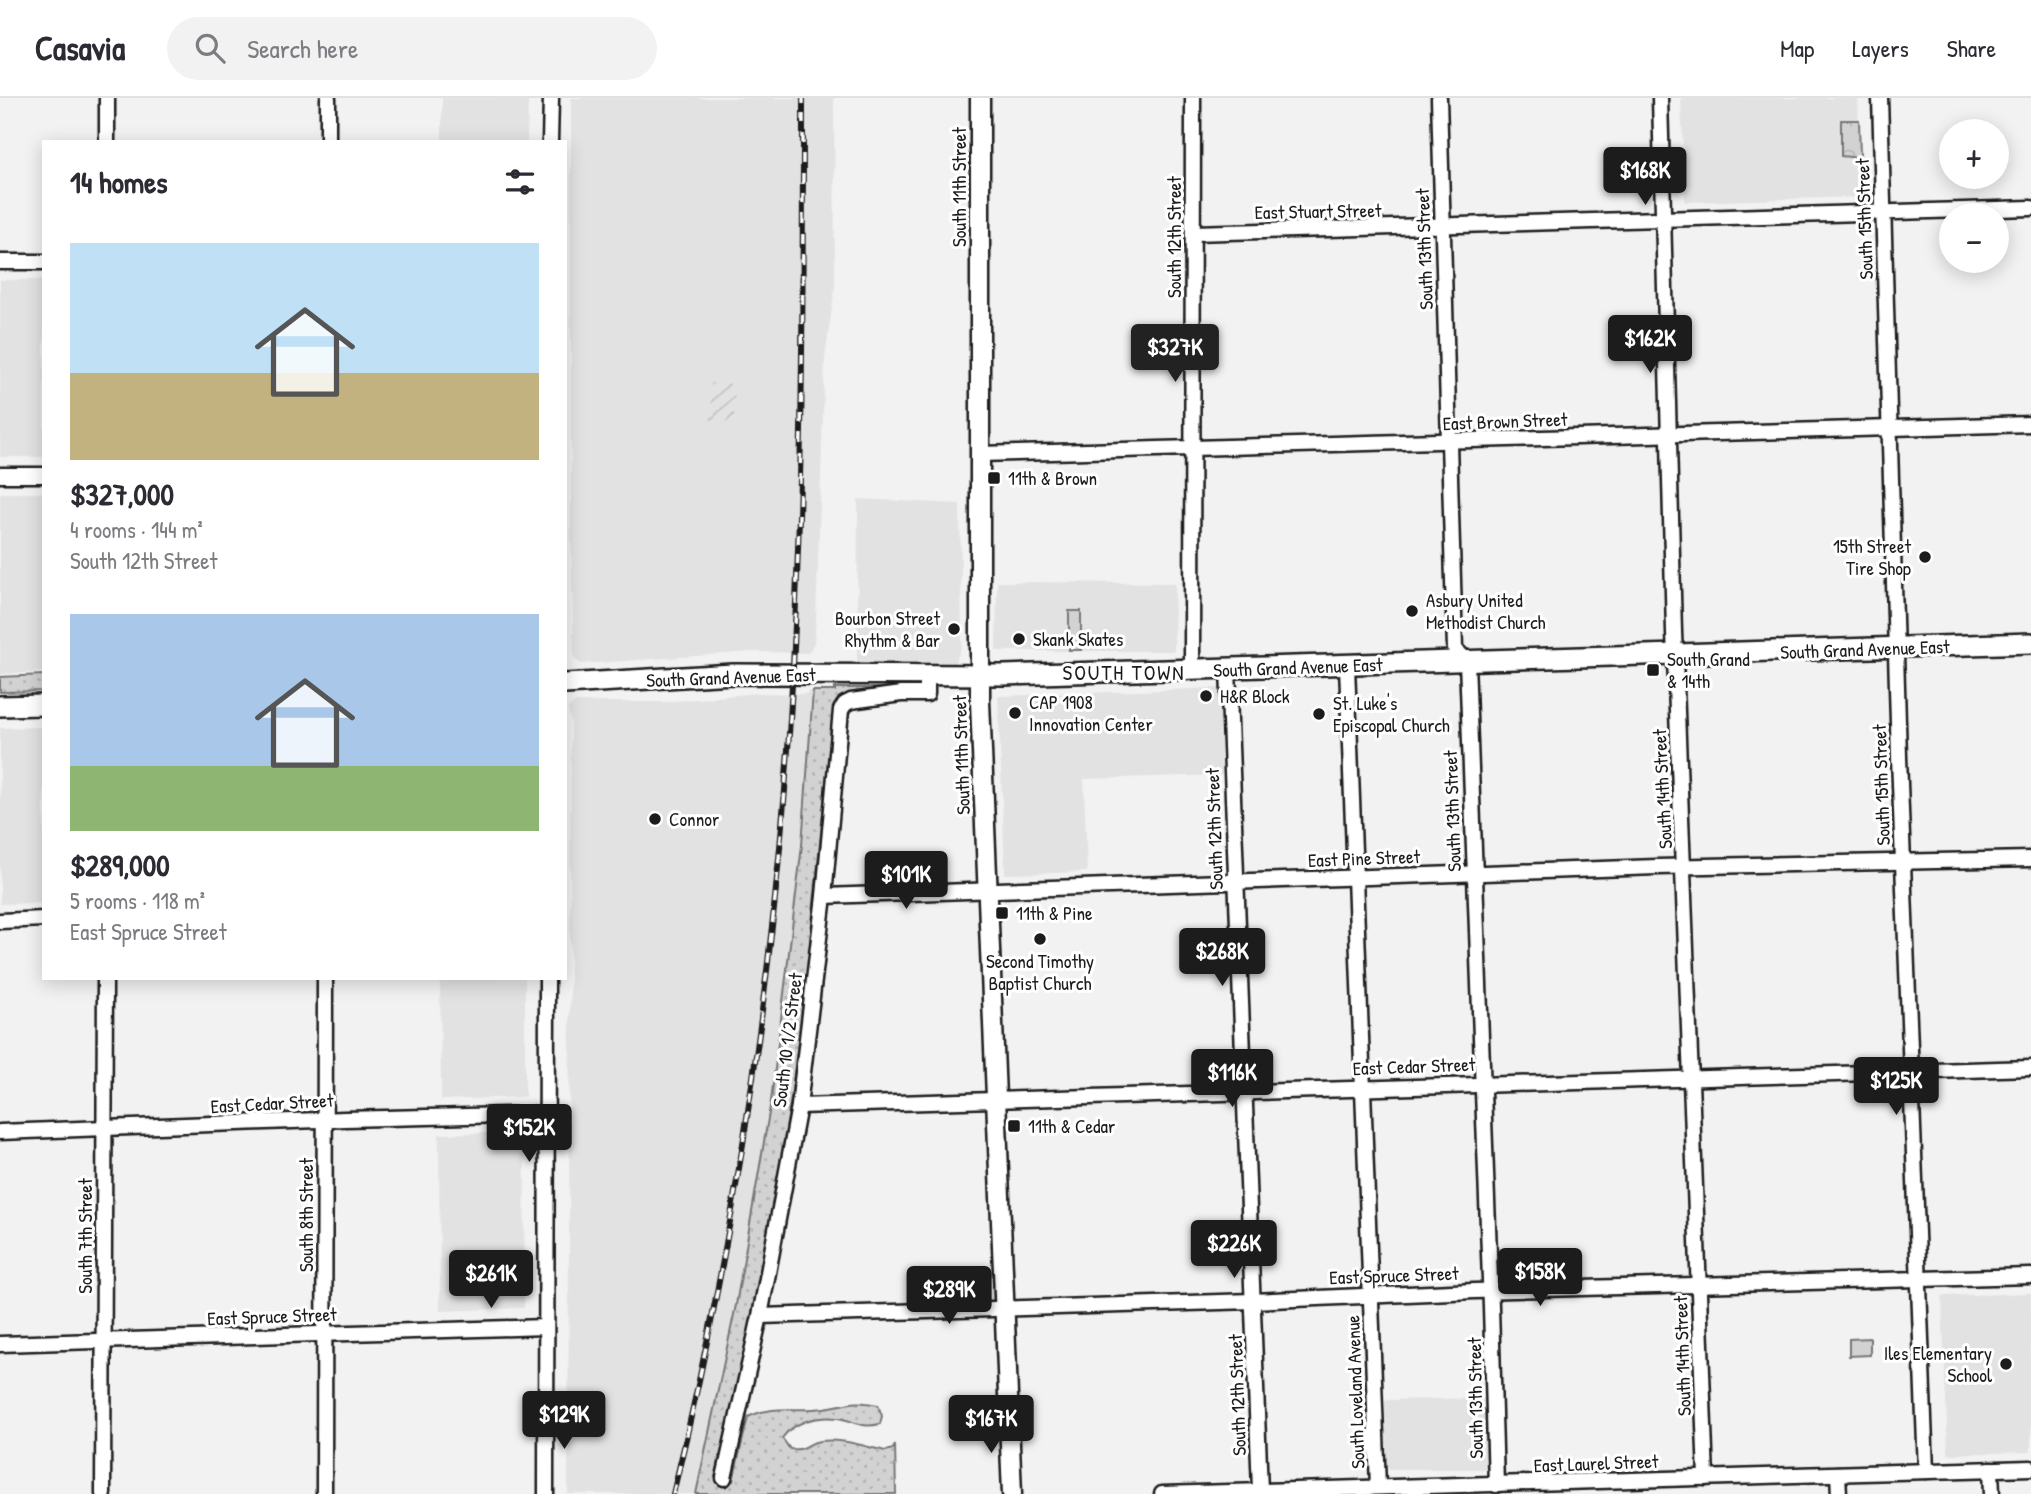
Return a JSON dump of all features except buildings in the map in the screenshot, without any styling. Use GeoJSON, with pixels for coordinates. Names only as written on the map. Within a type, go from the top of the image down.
{"type":"FeatureCollection","features":[{"type":"Feature","properties":{"kind":"main road","name":"South Grand Avenue East"},"geometry":{"type":"LineString","coordinates":[[567,684],[733,674],[979,675],[1192,670],[2031,643]]}},
{"type":"Feature","properties":{"kind":"main road"},"geometry":{"type":"LineString","coordinates":[[0,706],[42,705]]}},
{"type":"Feature","properties":{"kind":"street"},"geometry":{"type":"LineString","coordinates":[[107,98],[107,140]]}},
{"type":"Feature","properties":{"kind":"street"},"geometry":{"type":"LineString","coordinates":[[328,98],[328,140]]}},
{"type":"Feature","properties":{"kind":"street"},"geometry":{"type":"LineString","coordinates":[[550,140],[551,98]]}},
{"type":"Feature","properties":{"kind":"street","name":"South 11th Street"},"geometry":{"type":"LineString","coordinates":[[980,98],[979,675],[1012,1494]]}},
{"type":"Feature","properties":{"kind":"street","name":"South 12th Street"},"geometry":{"type":"LineString","coordinates":[[1192,670],[1193,98]]}},
{"type":"Feature","properties":{"kind":"street","name":"South 13th Street"},"geometry":{"type":"LineString","coordinates":[[1439,98],[1455,649],[1467,661],[1496,1485]]}},
{"type":"Feature","properties":{"kind":"street","name":"South 14th Street"},"geometry":{"type":"LineString","coordinates":[[1660,98],[1675,654],[1706,1479]]}},
{"type":"Feature","properties":{"kind":"street","name":"South 15th Street"},"geometry":{"type":"LineString","coordinates":[[1880,98],[1895,648],[1926,1471]]}},
{"type":"Feature","properties":{"kind":"street","name":"East Stuart Street"},"geometry":{"type":"LineString","coordinates":[[1193,233],[2031,208]]}},
{"type":"Feature","properties":{"kind":"street"},"geometry":{"type":"LineString","coordinates":[[0,262],[42,262]]}},
{"type":"Feature","properties":{"kind":"street","name":"East Brown Street"},"geometry":{"type":"LineString","coordinates":[[979,454],[2031,424]]}},
{"type":"Feature","properties":{"kind":"street"},"geometry":{"type":"LineString","coordinates":[[0,474],[42,475]]}},
{"type":"Feature","properties":{"kind":"street","name":"South Loveland Avenue"},"geometry":{"type":"LineString","coordinates":[[1347,666],[1378,1487]]}},
{"type":"Feature","properties":{"kind":"street","name":"South 12th Street"},"geometry":{"type":"LineString","coordinates":[[1228,669],[1260,1490]]}},
{"type":"Feature","properties":{"kind":"street","name":"South 10 1/2 Street"},"geometry":{"type":"LineString","coordinates":[[724,1478],[760,1316],[799,1106],[824,896],[841,710],[851,701],[901,694],[927,694],[928,675]]}},
{"type":"Feature","properties":{"kind":"street","name":"East Pine Street"},"geometry":{"type":"LineString","coordinates":[[824,896],[1684,867],[2031,859]]}},
{"type":"Feature","properties":{"kind":"street"},"geometry":{"type":"LineString","coordinates":[[0,921],[42,919]]}},
{"type":"Feature","properties":{"kind":"street","name":"South 7th Street"},"geometry":{"type":"LineString","coordinates":[[103,1494],[105,980]]}},
{"type":"Feature","properties":{"kind":"street","name":"South 8th Street"},"geometry":{"type":"LineString","coordinates":[[324,1494],[326,980]]}},
{"type":"Feature","properties":{"kind":"street"},"geometry":{"type":"LineString","coordinates":[[546,1494],[547,980]]}},
{"type":"Feature","properties":{"kind":"street","name":"East Cedar Street"},"geometry":{"type":"LineString","coordinates":[[799,1106],[2031,1068]]}},
{"type":"Feature","properties":{"kind":"street","name":"East Cedar Street"},"geometry":{"type":"LineString","coordinates":[[0,1132],[547,1114]]}},
{"type":"Feature","properties":{"kind":"street","name":"East Spruce Street"},"geometry":{"type":"LineString","coordinates":[[760,1316],[2031,1276]]}},
{"type":"Feature","properties":{"kind":"street","name":"East Spruce Street"},"geometry":{"type":"LineString","coordinates":[[0,1344],[545,1327]]}},
{"type":"Feature","properties":{"kind":"street","name":"East Laurel Street"},"geometry":{"type":"LineString","coordinates":[[1162,1494],[1378,1487],[1425,1490],[1496,1485],[1630,1488],[1706,1479],[2031,1468]]}},
{"type":"Feature","properties":{"kind":"street"},"geometry":{"type":"LineString","coordinates":[[1991,1469],[1992,1494]]}},
{"type":"Feature","properties":{"kind":"street"},"geometry":{"type":"LineString","coordinates":[[1838,1474],[1839,1494]]}},
{"type":"Feature","properties":{"kind":"shaded area"},"geometry":{"type":"Polygon","coordinates":[[[442,98],[528,98],[527,140],[442,140],[442,98]]]}},
{"type":"Feature","properties":{"kind":"shaded area"},"geometry":{"type":"Polygon","coordinates":[[[571,98],[834,98],[835,286],[825,358],[816,620],[814,643],[808,653],[753,652],[581,664],[574,658],[571,536],[571,98]]]}},
{"type":"Feature","properties":{"kind":"shaded area"},"geometry":{"type":"Polygon","coordinates":[[[1681,98],[1858,98],[1861,197],[1685,202],[1681,98]]]}},
{"type":"Feature","properties":{"kind":"shaded area"},"geometry":{"type":"Polygon","coordinates":[[[0,280],[42,280],[42,457],[0,457],[0,280]]]}},
{"type":"Feature","properties":{"kind":"shaded area"},"geometry":{"type":"Polygon","coordinates":[[[711,383],[735,384],[734,422],[711,421],[711,383]]]}},
{"type":"Feature","properties":{"kind":"shaded area"},"geometry":{"type":"Polygon","coordinates":[[[0,493],[42,493],[42,672],[0,674],[0,493]]]}},
{"type":"Feature","properties":{"kind":"shaded area"},"geometry":{"type":"Polygon","coordinates":[[[858,499],[960,504],[962,645],[955,663],[857,662],[858,499]]]}},
{"type":"Feature","properties":{"kind":"shaded area"},"geometry":{"type":"Polygon","coordinates":[[[997,582],[1175,583],[1174,651],[996,651],[997,582]]]}},
{"type":"Feature","properties":{"kind":"shaded area"},"geometry":{"type":"Polygon","coordinates":[[[1219,688],[1222,775],[1084,779],[1087,872],[1005,874],[998,696],[1219,688]]]}},
{"type":"Feature","properties":{"kind":"shaded area"},"geometry":{"type":"Polygon","coordinates":[[[808,691],[813,691],[813,713],[802,845],[771,1101],[736,1305],[696,1494],[568,1494],[571,724],[568,708],[576,702],[665,702],[758,693],[807,694],[808,691]]]}},
{"type":"Feature","properties":{"kind":"shaded area"},"geometry":{"type":"Polygon","coordinates":[[[42,727],[42,903],[0,904],[0,728],[42,727]]]}},
{"type":"Feature","properties":{"kind":"shaded area"},"geometry":{"type":"Polygon","coordinates":[[[440,980],[525,980],[525,1097],[441,1100],[440,980]]]}},
{"type":"Feature","properties":{"kind":"shaded area"},"geometry":{"type":"Polygon","coordinates":[[[525,1132],[524,1308],[440,1311],[439,1134],[525,1132]]]}},
{"type":"Feature","properties":{"kind":"shaded area"},"geometry":{"type":"Polygon","coordinates":[[[2031,1293],[2031,1452],[1948,1454],[1942,1296],[2031,1293]]]}},
{"type":"Feature","properties":{"kind":"shaded area"},"geometry":{"type":"Polygon","coordinates":[[[1489,1398],[1490,1455],[1487,1469],[1389,1469],[1385,1400],[1489,1398]]]}},
{"type":"Feature","properties":{"kind":"green space"},"geometry":{"type":"Polygon","coordinates":[[[1841,120],[1859,120],[1860,158],[1841,156],[1841,120]]]}},
{"type":"Feature","properties":{"kind":"green space"},"geometry":{"type":"Polygon","coordinates":[[[1069,611],[1081,611],[1081,650],[1069,650],[1069,611]]]}},
{"type":"Feature","properties":{"kind":"green space"},"geometry":{"type":"Polygon","coordinates":[[[42,675],[42,691],[0,692],[0,677],[42,675]]]}},
{"type":"Feature","properties":{"kind":"green space"},"geometry":{"type":"Polygon","coordinates":[[[835,688],[879,690],[838,702],[833,712],[807,973],[791,1098],[758,1304],[715,1477],[733,1481],[748,1417],[776,1409],[814,1409],[862,1403],[878,1405],[882,1416],[880,1424],[862,1425],[843,1419],[821,1418],[799,1424],[782,1438],[790,1449],[800,1449],[828,1440],[886,1451],[893,1449],[895,1444],[896,1494],[696,1494],[736,1305],[771,1101],[802,845],[813,691],[835,691],[835,688]]]}},
{"type":"Feature","properties":{"kind":"green space"},"geometry":{"type":"Polygon","coordinates":[[[1870,1338],[1870,1355],[1849,1356],[1849,1339],[1870,1338]]]}},
{"type":"Feature","properties":{"kind":"railway"},"geometry":{"type":"LineString","coordinates":[[673,1494],[711,1320],[743,1144],[777,879],[791,704],[799,531],[803,98]]}},
{"type":"Feature","properties":{"kind":"place","name":"11th & Brown"},"geometry":{"type":"Point","coordinates":[994,478]}},
{"type":"Feature","properties":{"kind":"place","name":"15th Street Tire Shop"},"geometry":{"type":"Point","coordinates":[1925,557]}},
{"type":"Feature","properties":{"kind":"place","name":"Asbury United Methodist Church"},"geometry":{"type":"Point","coordinates":[1412,611]}},
{"type":"Feature","properties":{"kind":"place","name":"Bourbon Street Rhythm & Bar"},"geometry":{"type":"Point","coordinates":[954,629]}},
{"type":"Feature","properties":{"kind":"place","name":"Skank Skates"},"geometry":{"type":"Point","coordinates":[1019,639]}},
{"type":"Feature","properties":{"kind":"place","name":"South Grand & 14th"},"geometry":{"type":"Point","coordinates":[1653,670]}},
{"type":"Feature","properties":{"kind":"place","name":"H&R Block"},"geometry":{"type":"Point","coordinates":[1206,696]}},
{"type":"Feature","properties":{"kind":"place","name":"CAP 1908 Innovation Center"},"geometry":{"type":"Point","coordinates":[1015,713]}},
{"type":"Feature","properties":{"kind":"place","name":"St. Luke's Episcopal Church"},"geometry":{"type":"Point","coordinates":[1319,714]}},
{"type":"Feature","properties":{"kind":"place","name":"Connor"},"geometry":{"type":"Point","coordinates":[655,819]}},
{"type":"Feature","properties":{"kind":"place","name":"11th & Pine"},"geometry":{"type":"Point","coordinates":[1002,913]}},
{"type":"Feature","properties":{"kind":"place","name":"Second Timothy Baptist Church"},"geometry":{"type":"Point","coordinates":[1040,939]}},
{"type":"Feature","properties":{"kind":"place","name":"11th & Cedar"},"geometry":{"type":"Point","coordinates":[1014,1126]}},
{"type":"Feature","properties":{"kind":"place","name":"Iles Elementary School"},"geometry":{"type":"Point","coordinates":[2006,1364]}},
{"type":"Feature","properties":{"kind":"district","name":"SOUTH TOWN"},"geometry":{"type":"Point","coordinates":[1124,672]}}]}
